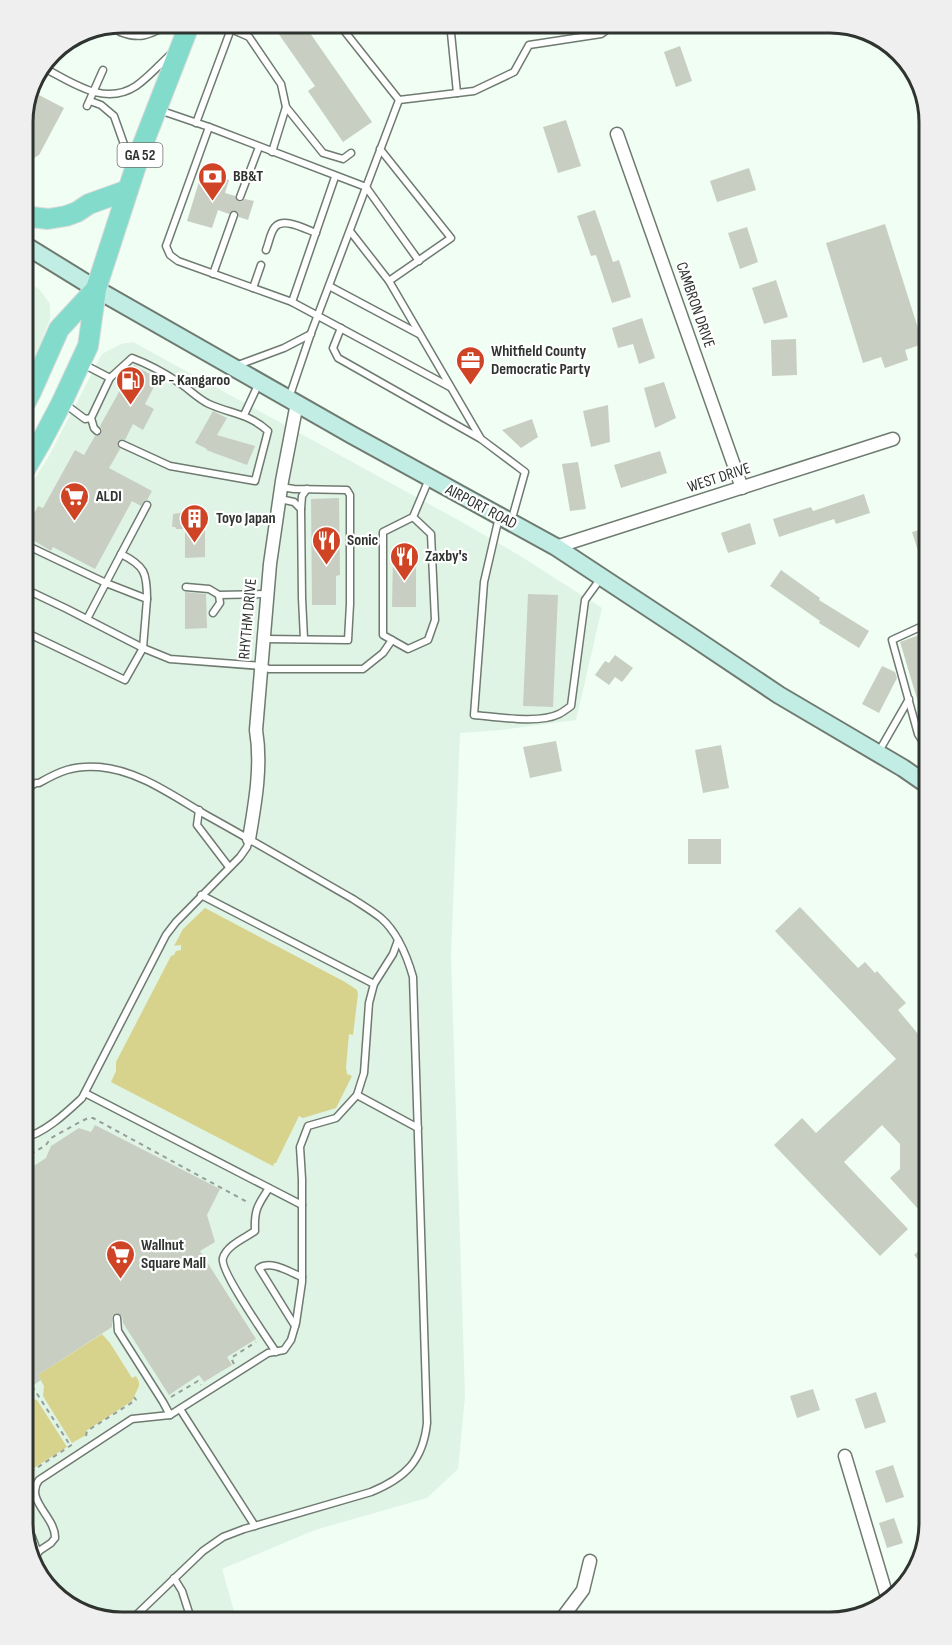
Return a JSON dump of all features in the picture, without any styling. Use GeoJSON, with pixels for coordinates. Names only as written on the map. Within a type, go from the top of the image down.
{"type":"FeatureCollection","features":[{"type":"Feature","properties":{"kind":"main road","name":"GA 52"},"geometry":{"type":"LineString","coordinates":[[33,456],[62,402],[88,346],[96,289],[131,182],[186,33]]}},
{"type":"Feature","properties":{"kind":"main road"},"geometry":{"type":"LineString","coordinates":[[33,217],[48,219],[66,216],[131,182]]}},
{"type":"Feature","properties":{"kind":"main road","name":"GA 52"},"geometry":{"type":"LineString","coordinates":[[33,388],[59,329],[96,289]]}},
{"type":"Feature","properties":{"kind":"street","name":"CAMBRON DRIVE"},"geometry":{"type":"LineString","coordinates":[[617,134],[742,488]]}},
{"type":"Feature","properties":{"kind":"street","name":"AIRPORT ROAD"},"geometry":{"type":"LineString","coordinates":[[33,250],[96,289],[556,548],[779,695],[919,779]]}},
{"type":"Feature","properties":{"kind":"street","name":"RHYTHM DRIVE"},"geometry":{"type":"LineString","coordinates":[[249,839],[255,805],[259,745],[256,730],[266,594],[293,401]]}},
{"type":"Feature","properties":{"kind":"street","name":"WEST DRIVE"},"geometry":{"type":"LineString","coordinates":[[556,548],[893,439]]}},
{"type":"Feature","properties":{"kind":"street"},"geometry":{"type":"LineString","coordinates":[[845,1456],[886,1593]]}},
{"type":"Feature","properties":{"kind":"street"},"geometry":{"type":"LineString","coordinates":[[566,1612],[583,1590],[590,1561]]}},
{"type":"Feature","properties":{"kind":"lane"},"geometry":{"type":"LineString","coordinates":[[122,33],[131,37],[141,37],[149,33]]}},
{"type":"Feature","properties":{"kind":"lane"},"geometry":{"type":"LineString","coordinates":[[196,123],[229,33]]}},
{"type":"Feature","properties":{"kind":"lane"},"geometry":{"type":"LineString","coordinates":[[243,33],[249,37],[282,84],[286,107],[272,152]]}},
{"type":"Feature","properties":{"kind":"lane"},"geometry":{"type":"LineString","coordinates":[[347,33],[399,100]]}},
{"type":"Feature","properties":{"kind":"lane"},"geometry":{"type":"LineString","coordinates":[[451,33],[457,93]]}},
{"type":"Feature","properties":{"kind":"lane"},"geometry":{"type":"LineString","coordinates":[[399,100],[474,91],[514,72],[529,45],[603,33]]}},
{"type":"Feature","properties":{"kind":"lane"},"geometry":{"type":"LineString","coordinates":[[50,69],[94,93],[123,92],[136,86],[182,43]]}},
{"type":"Feature","properties":{"kind":"lane"},"geometry":{"type":"LineString","coordinates":[[103,70],[89,103],[101,105],[114,116],[131,182]]}},
{"type":"Feature","properties":{"kind":"lane"},"geometry":{"type":"LineString","coordinates":[[293,401],[311,333],[399,100]]}},
{"type":"Feature","properties":{"kind":"lane"},"geometry":{"type":"LineString","coordinates":[[286,107],[323,153],[343,159],[351,153]]}},
{"type":"Feature","properties":{"kind":"lane"},"geometry":{"type":"LineString","coordinates":[[157,109],[366,187],[419,261]]}},
{"type":"Feature","properties":{"kind":"lane"},"geometry":{"type":"LineString","coordinates":[[209,128],[166,246],[170,255],[178,261],[292,302],[450,387]]}},
{"type":"Feature","properties":{"kind":"lane"},"geometry":{"type":"LineString","coordinates":[[240,197],[258,147]]}},
{"type":"Feature","properties":{"kind":"lane"},"geometry":{"type":"LineString","coordinates":[[381,149],[451,238],[389,282]]}},
{"type":"Feature","properties":{"kind":"lane"},"geometry":{"type":"LineString","coordinates":[[292,302],[335,177]]}},
{"type":"Feature","properties":{"kind":"lane"},"geometry":{"type":"LineString","coordinates":[[213,274],[234,215]]}},
{"type":"Feature","properties":{"kind":"lane"},"geometry":{"type":"LineString","coordinates":[[266,250],[278,224],[289,223],[316,233]]}},
{"type":"Feature","properties":{"kind":"lane"},"geometry":{"type":"LineString","coordinates":[[350,231],[389,282],[481,440]]}},
{"type":"Feature","properties":{"kind":"lane"},"geometry":{"type":"LineString","coordinates":[[253,288],[261,265]]}},
{"type":"Feature","properties":{"kind":"lane"},"geometry":{"type":"LineString","coordinates":[[329,286],[420,335]]}},
{"type":"Feature","properties":{"kind":"lane"},"geometry":{"type":"LineString","coordinates":[[341,328],[333,348],[338,358],[481,440],[525,472],[505,519],[484,582],[474,715],[515,719],[548,718],[571,706],[585,600],[601,577]]}},
{"type":"Feature","properties":{"kind":"lane"},"geometry":{"type":"LineString","coordinates":[[233,367],[284,348],[311,333]]}},
{"type":"Feature","properties":{"kind":"lane"},"geometry":{"type":"LineString","coordinates":[[97,431],[91,418],[110,378],[132,358],[178,381],[207,403],[244,415],[268,431],[255,481],[170,466],[122,444]]}},
{"type":"Feature","properties":{"kind":"lane"},"geometry":{"type":"LineString","coordinates":[[80,362],[110,378]]}},
{"type":"Feature","properties":{"kind":"lane"},"geometry":{"type":"LineString","coordinates":[[244,415],[260,382]]}},
{"type":"Feature","properties":{"kind":"lane"},"geometry":{"type":"LineString","coordinates":[[62,402],[85,419],[91,418]]}},
{"type":"Feature","properties":{"kind":"lane"},"geometry":{"type":"LineString","coordinates":[[413,517],[431,534],[435,620],[428,640],[408,649],[383,635],[383,532],[413,517],[429,478]]}},
{"type":"Feature","properties":{"kind":"lane"},"geometry":{"type":"LineString","coordinates":[[304,639],[301,509],[302,496],[307,489]]}},
{"type":"Feature","properties":{"kind":"lane"},"geometry":{"type":"LineString","coordinates":[[263,639],[348,640],[350,495],[347,490],[307,489],[281,493]]}},
{"type":"Feature","properties":{"kind":"lane"},"geometry":{"type":"LineString","coordinates":[[281,493],[301,509]]}},
{"type":"Feature","properties":{"kind":"lane"},"geometry":{"type":"LineString","coordinates":[[87,619],[147,505]]}},
{"type":"Feature","properties":{"kind":"lane"},"geometry":{"type":"LineString","coordinates":[[33,548],[106,583],[147,599]]}},
{"type":"Feature","properties":{"kind":"lane"},"geometry":{"type":"LineString","coordinates":[[33,636],[125,680],[142,648],[147,579],[136,561],[121,554]]}},
{"type":"Feature","properties":{"kind":"lane"},"geometry":{"type":"LineString","coordinates":[[186,587],[208,590],[219,595],[266,594]]}},
{"type":"Feature","properties":{"kind":"lane"},"geometry":{"type":"LineString","coordinates":[[33,593],[142,648],[170,659],[261,666],[269,669],[363,669],[383,653],[392,640]]}},
{"type":"Feature","properties":{"kind":"lane"},"geometry":{"type":"LineString","coordinates":[[213,613],[220,603],[219,595]]}},
{"type":"Feature","properties":{"kind":"lane"},"geometry":{"type":"LineString","coordinates":[[919,627],[892,639],[919,735]]}},
{"type":"Feature","properties":{"kind":"lane"},"geometry":{"type":"LineString","coordinates":[[878,754],[909,699]]}},
{"type":"Feature","properties":{"kind":"lane"},"geometry":{"type":"LineString","coordinates":[[33,785],[60,771],[100,767],[131,775],[157,787],[361,904],[381,918],[398,940],[410,964],[413,977],[427,1423],[422,1448],[408,1469],[389,1485],[223,1537],[202,1551],[139,1612]]}},
{"type":"Feature","properties":{"kind":"lane"},"geometry":{"type":"LineString","coordinates":[[198,810],[197,825],[229,867]]}},
{"type":"Feature","properties":{"kind":"lane"},"geometry":{"type":"LineString","coordinates":[[33,1134],[65,1114],[85,1093],[166,935],[240,857],[249,839]]}},
{"type":"Feature","properties":{"kind":"lane"},"geometry":{"type":"LineString","coordinates":[[201,896],[374,984]]}},
{"type":"Feature","properties":{"kind":"lane"},"geometry":{"type":"LineString","coordinates":[[38,1553],[51,1543],[55,1533],[35,1495],[36,1484],[39,1480],[132,1419],[170,1415],[268,1353],[284,1350],[291,1340],[302,1277],[300,1147],[308,1126],[336,1118],[357,1095],[364,1072],[369,1003],[374,984],[393,954],[398,940]]}},
{"type":"Feature","properties":{"kind":"lane"},"geometry":{"type":"LineString","coordinates":[[85,1093],[302,1204]]}},
{"type":"Feature","properties":{"kind":"lane"},"geometry":{"type":"LineString","coordinates":[[357,1095],[418,1128]]}},
{"type":"Feature","properties":{"kind":"lane"},"geometry":{"type":"LineString","coordinates":[[269,1188],[254,1216],[255,1231],[230,1248],[223,1257],[222,1264],[276,1352]]}},
{"type":"Feature","properties":{"kind":"lane"},"geometry":{"type":"LineString","coordinates":[[295,1326],[259,1268],[265,1264],[274,1265],[302,1277]]}},
{"type":"Feature","properties":{"kind":"lane"},"geometry":{"type":"LineString","coordinates":[[117,1318],[118,1331],[170,1415]]}},
{"type":"Feature","properties":{"kind":"lane"},"geometry":{"type":"LineString","coordinates":[[180,1409],[255,1526]]}},
{"type":"Feature","properties":{"kind":"lane"},"geometry":{"type":"LineString","coordinates":[[174,1578],[182,1591],[189,1612]]}},
{"type":"Feature","properties":{"kind":"path"},"geometry":{"type":"LineString","coordinates":[[33,1153],[46,1145],[51,1138],[88,1118],[93,1118],[258,1208]]}},
{"type":"Feature","properties":{"kind":"path"},"geometry":{"type":"LineString","coordinates":[[234,1365],[231,1358],[258,1340]]}},
{"type":"Feature","properties":{"kind":"path"},"geometry":{"type":"LineString","coordinates":[[171,1396],[198,1381],[201,1386]]}},
{"type":"Feature","properties":{"kind":"path"},"geometry":{"type":"LineString","coordinates":[[33,1388],[70,1446]]}},
{"type":"Feature","properties":{"kind":"path"},"geometry":{"type":"LineString","coordinates":[[33,1470],[87,1436],[87,1431],[136,1400],[134,1397]]}},
{"type":"Feature","properties":{"kind":"shaded area"},"geometry":{"type":"Polygon","coordinates":[[[33,285],[39,289],[50,304],[50,319],[33,362],[33,285]]]}},
{"type":"Feature","properties":{"kind":"shaded area"},"geometry":{"type":"Polygon","coordinates":[[[133,342],[460,521],[602,608],[576,720],[460,733],[451,955],[465,1397],[458,1469],[427,1498],[315,1530],[222,1569],[234,1612],[116,1612],[82,1603],[63,1590],[48,1573],[38,1552],[33,1523],[33,481],[49,456],[102,354],[121,344],[133,342]]]}},
{"type":"Feature","properties":{"kind":"shaded area"},"geometry":{"type":"Polygon","coordinates":[[[205,908],[357,990],[353,1035],[349,1034],[346,1067],[347,1074],[352,1076],[336,1108],[303,1118],[299,1116],[273,1166],[111,1082],[116,1071],[116,1062],[171,956],[181,950],[181,945],[174,946],[183,929],[205,908]]]}},
{"type":"Feature","properties":{"kind":"shaded area"},"geometry":{"type":"Polygon","coordinates":[[[102,1334],[132,1378],[136,1376],[139,1386],[132,1401],[86,1431],[86,1435],[72,1443],[43,1396],[44,1386],[38,1375],[102,1334]]]}},
{"type":"Feature","properties":{"kind":"shaded area"},"geometry":{"type":"Polygon","coordinates":[[[33,1399],[37,1400],[67,1447],[33,1469],[33,1399]]]}},
{"type":"Feature","properties":{"kind":"building"},"geometry":{"type":"Polygon","coordinates":[[[278,33],[310,33],[372,122],[343,142],[308,91],[315,86],[278,33]]]}},
{"type":"Feature","properties":{"kind":"building"},"geometry":{"type":"Polygon","coordinates":[[[680,46],[692,81],[676,87],[664,52],[680,46]]]}},
{"type":"Feature","properties":{"kind":"building"},"geometry":{"type":"Polygon","coordinates":[[[38,94],[64,108],[39,155],[34,158],[33,116],[38,94]]]}},
{"type":"Feature","properties":{"kind":"building"},"geometry":{"type":"Polygon","coordinates":[[[566,120],[581,166],[558,173],[543,127],[566,120]]]}},
{"type":"Feature","properties":{"kind":"building"},"geometry":{"type":"Polygon","coordinates":[[[749,168],[756,190],[717,202],[710,181],[749,168]]]}},
{"type":"Feature","properties":{"kind":"building"},"geometry":{"type":"Polygon","coordinates":[[[202,172],[229,180],[225,193],[235,196],[238,202],[245,199],[254,201],[248,220],[239,217],[238,212],[234,210],[229,214],[218,210],[212,228],[187,221],[202,172]]]}},
{"type":"Feature","properties":{"kind":"building"},"geometry":{"type":"Polygon","coordinates":[[[595,210],[613,262],[619,260],[631,297],[612,303],[596,255],[591,256],[577,216],[595,210]]]}},
{"type":"Feature","properties":{"kind":"building"},"geometry":{"type":"Polygon","coordinates":[[[885,224],[919,331],[919,345],[905,350],[908,360],[885,368],[881,357],[863,363],[826,243],[885,224]]]}},
{"type":"Feature","properties":{"kind":"building"},"geometry":{"type":"Polygon","coordinates":[[[747,227],[758,262],[740,269],[728,233],[747,227]]]}},
{"type":"Feature","properties":{"kind":"building"},"geometry":{"type":"Polygon","coordinates":[[[776,280],[788,317],[764,324],[752,288],[776,280]]]}},
{"type":"Feature","properties":{"kind":"building"},"geometry":{"type":"Polygon","coordinates":[[[642,318],[655,358],[639,364],[633,344],[618,348],[612,328],[642,318]]]}},
{"type":"Feature","properties":{"kind":"building"},"geometry":{"type":"Polygon","coordinates":[[[796,339],[797,375],[772,376],[771,340],[796,339]]]}},
{"type":"Feature","properties":{"kind":"building","name":"ALDI"},"geometry":{"type":"Polygon","coordinates":[[[134,365],[158,379],[145,404],[154,409],[143,430],[133,424],[125,440],[118,441],[117,445],[120,449],[109,468],[152,491],[141,506],[132,501],[95,569],[53,547],[51,551],[33,540],[33,515],[38,506],[43,508],[75,450],[84,455],[95,436],[101,434],[100,426],[134,365]]]}},
{"type":"Feature","properties":{"kind":"building"},"geometry":{"type":"Polygon","coordinates":[[[664,382],[676,418],[655,428],[644,388],[664,382]]]}},
{"type":"Feature","properties":{"kind":"building"},"geometry":{"type":"Polygon","coordinates":[[[608,405],[610,442],[591,447],[583,411],[608,405]]]}},
{"type":"Feature","properties":{"kind":"building"},"geometry":{"type":"Polygon","coordinates":[[[213,411],[227,418],[217,435],[255,446],[247,465],[206,450],[195,443],[213,411]]]}},
{"type":"Feature","properties":{"kind":"building"},"geometry":{"type":"Polygon","coordinates":[[[532,419],[538,437],[521,448],[502,430],[532,419]]]}},
{"type":"Feature","properties":{"kind":"building"},"geometry":{"type":"Polygon","coordinates":[[[660,451],[667,473],[621,488],[614,465],[660,451]]]}},
{"type":"Feature","properties":{"kind":"building"},"geometry":{"type":"Polygon","coordinates":[[[578,462],[586,509],[570,511],[562,464],[578,462]]]}},
{"type":"Feature","properties":{"kind":"building"},"geometry":{"type":"Polygon","coordinates":[[[864,494],[870,513],[836,524],[834,519],[779,537],[773,519],[811,507],[813,511],[864,494]]]}},
{"type":"Feature","properties":{"kind":"building","name":"Sonic"},"geometry":{"type":"Polygon","coordinates":[[[339,498],[340,575],[336,576],[336,605],[312,605],[311,499],[339,498]]]}},
{"type":"Feature","properties":{"kind":"building","name":"Toyo Japan"},"geometry":{"type":"Polygon","coordinates":[[[205,512],[205,557],[185,558],[185,529],[172,527],[173,514],[205,512]]]}},
{"type":"Feature","properties":{"kind":"building"},"geometry":{"type":"Polygon","coordinates":[[[750,523],[756,544],[728,553],[721,533],[750,523]]]}},
{"type":"Feature","properties":{"kind":"building"},"geometry":{"type":"Polygon","coordinates":[[[919,530],[919,554],[912,532],[919,530]]]}},
{"type":"Feature","properties":{"kind":"building","name":"Zaxby's"},"geometry":{"type":"Polygon","coordinates":[[[393,555],[416,555],[416,607],[392,607],[393,555]]]}},
{"type":"Feature","properties":{"kind":"building"},"geometry":{"type":"Polygon","coordinates":[[[781,570],[820,598],[819,600],[869,631],[859,648],[819,623],[820,621],[770,586],[781,570]]]}},
{"type":"Feature","properties":{"kind":"building"},"geometry":{"type":"Polygon","coordinates":[[[185,592],[206,594],[207,628],[185,629],[185,592]]]}},
{"type":"Feature","properties":{"kind":"building"},"geometry":{"type":"Polygon","coordinates":[[[528,594],[558,595],[553,707],[523,706],[528,594]]]}},
{"type":"Feature","properties":{"kind":"building"},"geometry":{"type":"Polygon","coordinates":[[[919,635],[919,705],[900,642],[919,635]]]}},
{"type":"Feature","properties":{"kind":"building"},"geometry":{"type":"Polygon","coordinates":[[[615,655],[633,668],[622,682],[615,677],[609,685],[595,675],[605,661],[609,663],[615,655]]]}},
{"type":"Feature","properties":{"kind":"building"},"geometry":{"type":"Polygon","coordinates":[[[882,666],[895,672],[897,678],[879,713],[862,704],[882,666]]]}},
{"type":"Feature","properties":{"kind":"building"},"geometry":{"type":"Polygon","coordinates":[[[556,741],[562,771],[530,778],[523,747],[556,741]]]}},
{"type":"Feature","properties":{"kind":"building"},"geometry":{"type":"Polygon","coordinates":[[[721,745],[729,788],[703,793],[695,750],[721,745]]]}},
{"type":"Feature","properties":{"kind":"building"},"geometry":{"type":"Polygon","coordinates":[[[688,839],[721,839],[721,864],[688,864],[688,839]]]}},
{"type":"Feature","properties":{"kind":"building"},"geometry":{"type":"Polygon","coordinates":[[[800,907],[858,968],[865,962],[875,973],[877,971],[906,1003],[898,1010],[919,1035],[919,1210],[890,1178],[900,1169],[900,1144],[882,1125],[844,1162],[908,1229],[880,1256],[774,1145],[802,1118],[816,1133],[896,1059],[775,931],[800,907]]]}},
{"type":"Feature","properties":{"kind":"building","name":"Wallnut Square Mall"},"geometry":{"type":"Polygon","coordinates":[[[95,1125],[220,1189],[207,1215],[215,1242],[200,1251],[256,1339],[227,1357],[232,1365],[204,1382],[199,1375],[169,1395],[123,1323],[122,1316],[117,1313],[112,1316],[112,1327],[38,1375],[41,1380],[33,1385],[33,1166],[46,1158],[51,1146],[79,1128],[91,1132],[95,1125]]]}},
{"type":"Feature","properties":{"kind":"building"},"geometry":{"type":"Polygon","coordinates":[[[919,1250],[919,1261],[914,1255],[919,1250]]]}},
{"type":"Feature","properties":{"kind":"building"},"geometry":{"type":"Polygon","coordinates":[[[813,1389],[820,1410],[797,1418],[790,1396],[813,1389]]]}},
{"type":"Feature","properties":{"kind":"building"},"geometry":{"type":"Polygon","coordinates":[[[876,1392],[886,1422],[865,1429],[855,1399],[876,1392]]]}},
{"type":"Feature","properties":{"kind":"building"},"geometry":{"type":"Polygon","coordinates":[[[893,1465],[904,1497],[886,1503],[875,1471],[893,1465]]]}},
{"type":"Feature","properties":{"kind":"building"},"geometry":{"type":"Polygon","coordinates":[[[894,1518],[903,1543],[887,1548],[879,1523],[894,1518]]]}},
{"type":"Feature","properties":{"kind":"place","name":"BB&T"},"geometry":{"type":"Point","coordinates":[212,202]}},
{"type":"Feature","properties":{"kind":"place","name":"Whitfield County Democratic Party"},"geometry":{"type":"Point","coordinates":[470,386]}},
{"type":"Feature","properties":{"kind":"place","name":"BP - Kangaroo"},"geometry":{"type":"Point","coordinates":[130,406]}},
{"type":"Feature","properties":{"kind":"place","name":"ALDI"},"geometry":{"type":"Point","coordinates":[75,522]}},
{"type":"Feature","properties":{"kind":"place","name":"Toyo Japan"},"geometry":{"type":"Point","coordinates":[195,544]}},
{"type":"Feature","properties":{"kind":"place","name":"Sonic"},"geometry":{"type":"Point","coordinates":[326,566]}},
{"type":"Feature","properties":{"kind":"place","name":"Zaxby's"},"geometry":{"type":"Point","coordinates":[404,582]}},
{"type":"Feature","properties":{"kind":"place","name":"Wallnut Square Mall"},"geometry":{"type":"Point","coordinates":[120,1280]}}]}
